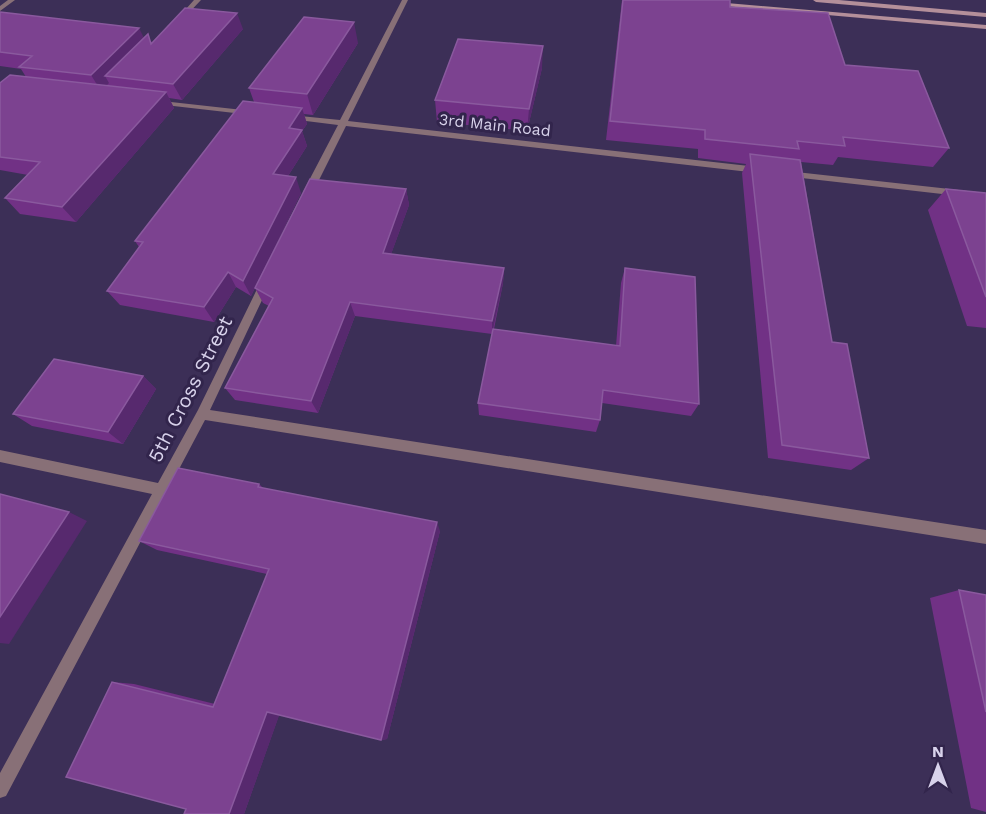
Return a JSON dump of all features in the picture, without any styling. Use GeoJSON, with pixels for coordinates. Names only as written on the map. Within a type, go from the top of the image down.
{"type":"FeatureCollection","features":[{"type":"Feature","properties":{"kind":"main road"},"geometry":{"type":"LineString","coordinates":[[816,0],[986,15]]}},
{"type":"Feature","properties":{"kind":"main road"},"geometry":{"type":"LineString","coordinates":[[704,3],[986,27]]}},
{"type":"Feature","properties":{"kind":"street"},"geometry":{"type":"LineString","coordinates":[[0,9],[12,0]]}},
{"type":"Feature","properties":{"kind":"street"},"geometry":{"type":"LineString","coordinates":[[174,24],[198,0]]}},
{"type":"Feature","properties":{"kind":"street"},"geometry":{"type":"LineString","coordinates":[[300,209],[405,0]]}},
{"type":"Feature","properties":{"kind":"street"},"geometry":{"type":"LineString","coordinates":[[140,100],[259,114]]}},
{"type":"Feature","properties":{"kind":"street","name":"3rd Main Road"},"geometry":{"type":"LineString","coordinates":[[282,116],[763,171]]}},
{"type":"Feature","properties":{"kind":"street"},"geometry":{"type":"LineString","coordinates":[[775,172],[986,196]]}},
{"type":"Feature","properties":{"kind":"street","name":"5th Cross Street"},"geometry":{"type":"LineString","coordinates":[[0,790],[202,414],[269,274]]}},
{"type":"Feature","properties":{"kind":"street"},"geometry":{"type":"LineString","coordinates":[[202,414],[986,537]]}},
{"type":"Feature","properties":{"kind":"street"},"geometry":{"type":"LineString","coordinates":[[0,456],[160,489]]}},
{"type":"Feature","properties":{"kind":"building"},"geometry":{"type":"Polygon","coordinates":[[[623,0],[730,0],[730,7],[828,13],[845,65],[918,71],[949,148],[843,137],[845,146],[797,141],[799,149],[705,139],[705,130],[610,121],[623,0]]]}},
{"type":"Feature","properties":{"kind":"building"},"geometry":{"type":"Polygon","coordinates":[[[185,8],[237,13],[173,84],[105,76],[148,34],[151,44],[185,8]]]}},
{"type":"Feature","properties":{"kind":"building"},"geometry":{"type":"Polygon","coordinates":[[[0,12],[139,28],[91,75],[19,67],[32,56],[0,52],[0,12]]]}},
{"type":"Feature","properties":{"kind":"building"},"geometry":{"type":"Polygon","coordinates":[[[304,17],[354,22],[307,94],[249,88],[304,17]]]}},
{"type":"Feature","properties":{"kind":"building"},"geometry":{"type":"Polygon","coordinates":[[[458,39],[543,46],[529,109],[435,100],[458,39]]]}},
{"type":"Feature","properties":{"kind":"building"},"geometry":{"type":"Polygon","coordinates":[[[10,75],[166,92],[62,207],[5,198],[40,162],[0,157],[0,83],[10,75]]]}},
{"type":"Feature","properties":{"kind":"building"},"geometry":{"type":"Polygon","coordinates":[[[243,101],[302,108],[289,128],[302,130],[273,174],[296,177],[243,281],[228,272],[204,307],[107,291],[143,242],[135,241],[243,101]]]}},
{"type":"Feature","properties":{"kind":"building"},"geometry":{"type":"Polygon","coordinates":[[[750,154],[800,160],[832,342],[847,344],[869,458],[782,445],[750,154]]]}},
{"type":"Feature","properties":{"kind":"building"},"geometry":{"type":"Polygon","coordinates":[[[310,179],[406,189],[383,253],[504,268],[492,321],[350,302],[311,401],[225,388],[273,298],[255,288],[310,179]]]}},
{"type":"Feature","properties":{"kind":"building"},"geometry":{"type":"Polygon","coordinates":[[[946,189],[986,193],[986,297],[946,189]]]}},
{"type":"Feature","properties":{"kind":"building"},"geometry":{"type":"Polygon","coordinates":[[[625,268],[695,277],[699,404],[603,390],[600,420],[478,403],[493,329],[620,346],[625,268]]]}},
{"type":"Feature","properties":{"kind":"building"},"geometry":{"type":"Polygon","coordinates":[[[54,359],[143,376],[108,432],[13,414],[54,359]]]}},
{"type":"Feature","properties":{"kind":"building"},"geometry":{"type":"Polygon","coordinates":[[[178,468],[259,484],[258,487],[437,522],[381,740],[267,712],[229,814],[184,814],[186,809],[66,777],[112,682],[213,707],[269,569],[139,541],[178,468]]]}},
{"type":"Feature","properties":{"kind":"building"},"geometry":{"type":"Polygon","coordinates":[[[0,494],[69,512],[0,617],[0,494]]]}},
{"type":"Feature","properties":{"kind":"building"},"geometry":{"type":"Polygon","coordinates":[[[959,590],[986,595],[986,712],[959,590]]]}}]}
